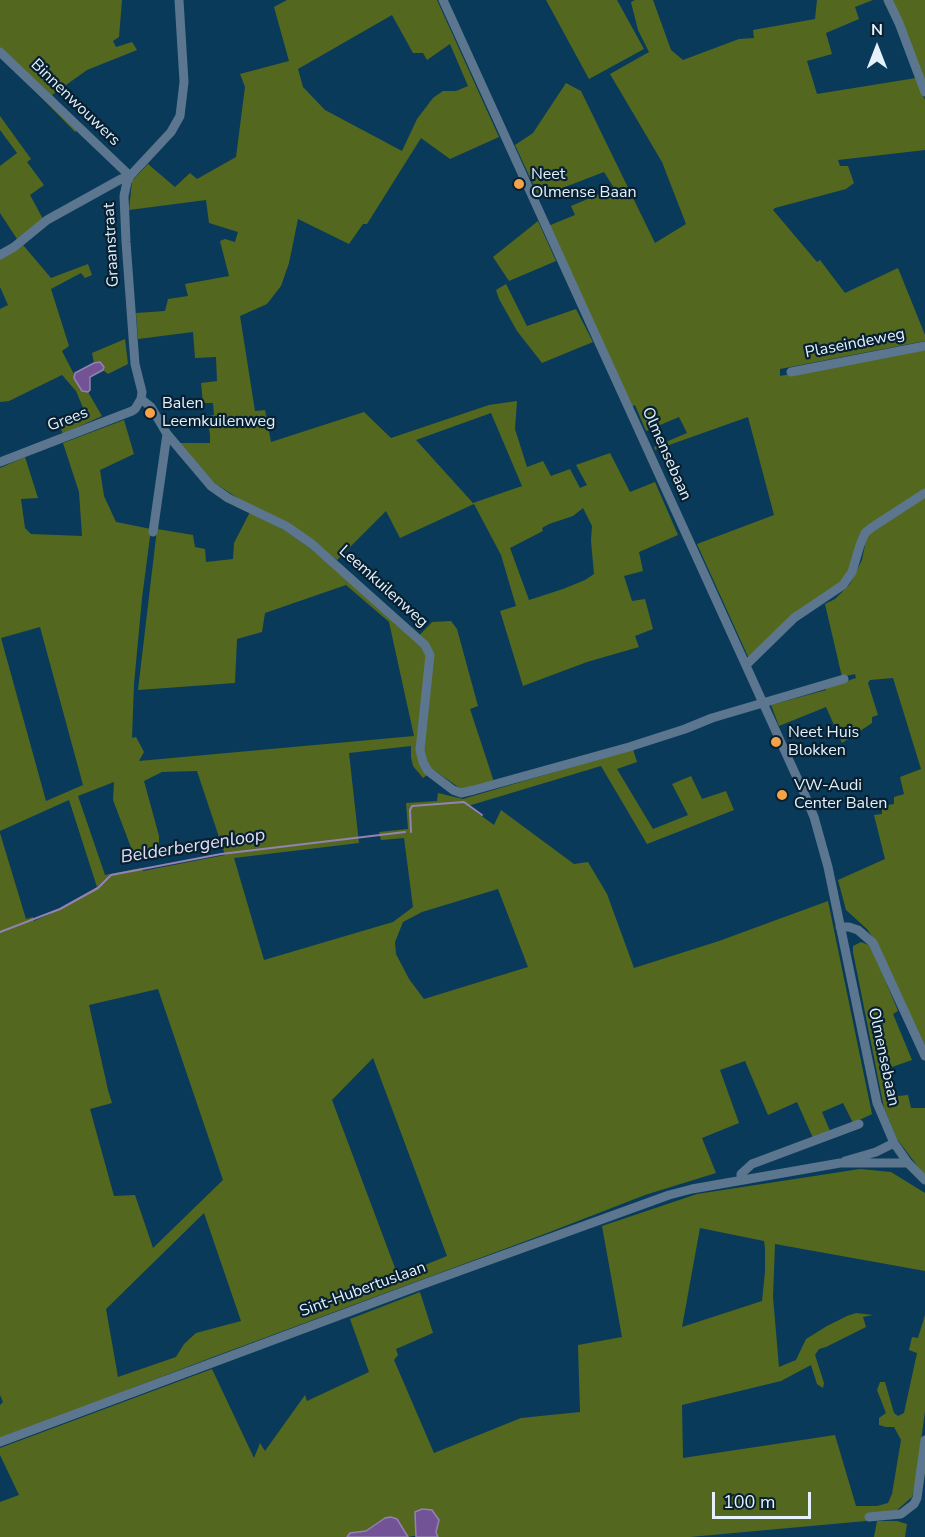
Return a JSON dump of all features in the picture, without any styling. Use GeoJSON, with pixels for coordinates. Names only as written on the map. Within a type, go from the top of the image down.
{"type":"FeatureCollection","features":[{"type":"Feature","properties":{"kind":"street"},"geometry":{"type":"LineString","coordinates":[[0,255],[14,247],[47,220],[120,179],[130,176],[171,132],[180,116],[184,82],[178,0]]}},
{"type":"Feature","properties":{"kind":"street","name":"Olmensebaan"},"geometry":{"type":"LineString","coordinates":[[443,0],[814,817],[828,867],[876,1102],[894,1143],[908,1163],[925,1180]]}},
{"type":"Feature","properties":{"kind":"street"},"geometry":{"type":"LineString","coordinates":[[888,0],[925,92]]}},
{"type":"Feature","properties":{"kind":"street","name":"Binnenwouwers"},"geometry":{"type":"LineString","coordinates":[[0,52],[130,176]]}},
{"type":"Feature","properties":{"kind":"street","name":"Graanstraat"},"geometry":{"type":"LineString","coordinates":[[130,176],[124,196],[126,242],[135,364],[142,392],[141,399]]}},
{"type":"Feature","properties":{"kind":"street","name":"Plaseindeweg"},"geometry":{"type":"LineString","coordinates":[[791,372],[925,346]]}},
{"type":"Feature","properties":{"kind":"street","name":"Leemkuilenweg"},"geometry":{"type":"LineString","coordinates":[[141,399],[151,406],[167,434],[211,486],[228,498],[286,526],[312,544],[425,645],[430,655],[420,741],[422,756],[428,771],[453,790],[461,793],[474,790],[629,747],[712,718],[844,679]]}},
{"type":"Feature","properties":{"kind":"street","name":"Grees"},"geometry":{"type":"LineString","coordinates":[[0,462],[132,411],[141,399]]}},
{"type":"Feature","properties":{"kind":"street"},"geometry":{"type":"LineString","coordinates":[[153,532],[167,434]]}},
{"type":"Feature","properties":{"kind":"street"},"geometry":{"type":"LineString","coordinates":[[746,666],[794,618],[843,585],[852,573],[865,533],[925,494]]}},
{"type":"Feature","properties":{"kind":"street","name":"Olmensebaan"},"geometry":{"type":"LineString","coordinates":[[840,927],[858,930],[873,943],[925,1056]]}},
{"type":"Feature","properties":{"kind":"street"},"geometry":{"type":"LineString","coordinates":[[741,1180],[741,1174],[752,1164],[859,1124]]}},
{"type":"Feature","properties":{"kind":"street","name":"Sint-Hubertuslaan"},"geometry":{"type":"LineString","coordinates":[[0,1442],[643,1204],[692,1189],[840,1163],[876,1152],[894,1143]]}},
{"type":"Feature","properties":{"kind":"street","name":"Sint-Hubertuslaan"},"geometry":{"type":"LineString","coordinates":[[840,1163],[908,1163]]}},
{"type":"Feature","properties":{"kind":"street"},"geometry":{"type":"LineString","coordinates":[[869,1517],[901,1514],[914,1504],[917,1498],[925,1440]]}},
{"type":"Feature","properties":{"kind":"green space"},"geometry":{"type":"Polygon","coordinates":[[[0,0],[122,0],[119,37],[113,41],[116,47],[132,42],[137,50],[87,70],[52,95],[81,126],[75,132],[0,55],[0,0]]]}},
{"type":"Feature","properties":{"kind":"green space"},"geometry":{"type":"Polygon","coordinates":[[[287,0],[437,0],[499,137],[450,159],[421,138],[367,224],[363,224],[349,244],[298,219],[289,263],[281,286],[267,304],[240,316],[255,411],[265,410],[271,442],[364,412],[391,438],[489,405],[517,401],[515,429],[527,467],[543,461],[551,476],[570,469],[580,488],[587,485],[576,465],[610,453],[630,492],[655,482],[678,535],[639,552],[643,571],[624,576],[632,601],[645,599],[653,629],[635,636],[639,647],[587,662],[523,686],[500,611],[516,606],[501,555],[474,504],[400,538],[386,511],[337,560],[308,538],[213,482],[178,443],[210,443],[206,416],[214,415],[213,403],[203,403],[201,383],[217,381],[216,357],[195,358],[193,332],[138,339],[136,313],[165,311],[168,299],[188,296],[185,284],[229,276],[220,241],[225,239],[235,242],[238,232],[209,223],[206,200],[129,210],[132,181],[148,164],[175,187],[190,173],[197,179],[236,157],[245,87],[240,74],[289,61],[274,7],[287,0]],[[392,15],[298,69],[303,87],[325,110],[402,151],[417,119],[433,98],[443,91],[456,91],[468,86],[450,44],[427,60],[423,53],[413,53],[392,15]],[[491,413],[416,440],[473,503],[522,486],[491,413]],[[583,508],[573,516],[549,524],[542,528],[543,531],[510,548],[529,600],[563,589],[594,574],[592,526],[583,508]]]}},
{"type":"Feature","properties":{"kind":"green space"},"geometry":{"type":"Polygon","coordinates":[[[546,0],[617,0],[644,49],[589,79],[546,0]]]}},
{"type":"Feature","properties":{"kind":"green space"},"geometry":{"type":"Polygon","coordinates":[[[653,0],[671,50],[683,60],[739,39],[754,38],[753,30],[815,19],[817,0],[873,0],[855,7],[859,19],[826,33],[832,54],[807,61],[817,94],[916,78],[925,100],[925,150],[838,160],[840,166],[848,166],[854,183],[846,189],[773,210],[817,262],[820,260],[845,293],[898,268],[925,335],[925,341],[780,369],[780,376],[925,348],[925,1046],[877,944],[867,929],[846,910],[838,880],[885,859],[874,815],[882,814],[882,806],[894,804],[894,797],[904,794],[900,777],[921,769],[893,678],[870,680],[868,683],[878,715],[872,717],[872,723],[842,743],[826,707],[779,726],[771,705],[826,690],[826,688],[856,678],[855,674],[842,677],[825,604],[835,599],[850,584],[862,560],[866,540],[848,575],[750,661],[697,544],[774,515],[748,417],[655,450],[654,447],[687,433],[679,417],[646,431],[635,405],[631,407],[548,226],[575,215],[571,206],[614,188],[604,172],[539,197],[515,145],[533,133],[566,83],[581,91],[655,243],[686,224],[662,162],[610,74],[649,52],[638,30],[631,2],[653,0]]]}},
{"type":"Feature","properties":{"kind":"green space"},"geometry":{"type":"Polygon","coordinates":[[[892,0],[925,0],[925,81],[892,0]]]}},
{"type":"Feature","properties":{"kind":"green space"},"geometry":{"type":"Polygon","coordinates":[[[0,116],[31,159],[27,162],[44,185],[30,195],[43,219],[17,239],[0,213],[0,166],[17,153],[0,130],[0,116]]]}},
{"type":"Feature","properties":{"kind":"green space"},"geometry":{"type":"Polygon","coordinates":[[[538,221],[556,261],[509,281],[493,257],[538,221]]]}},
{"type":"Feature","properties":{"kind":"green space"},"geometry":{"type":"Polygon","coordinates":[[[23,245],[51,278],[88,264],[92,275],[85,278],[81,273],[51,289],[69,346],[62,351],[82,390],[88,392],[102,416],[63,434],[58,422],[84,410],[76,391],[62,375],[9,401],[0,402],[0,309],[8,305],[0,287],[0,259],[23,245]]]}},
{"type":"Feature","properties":{"kind":"green space"},"geometry":{"type":"Polygon","coordinates":[[[506,284],[527,326],[576,309],[593,342],[542,363],[517,331],[499,299],[496,290],[506,284]]]}},
{"type":"Feature","properties":{"kind":"green space"},"geometry":{"type":"Polygon","coordinates":[[[125,339],[128,364],[108,374],[103,370],[104,367],[100,362],[94,363],[92,353],[125,339]]]}},
{"type":"Feature","properties":{"kind":"green space"},"geometry":{"type":"Polygon","coordinates":[[[124,420],[134,454],[100,470],[104,496],[116,522],[151,529],[134,684],[132,738],[136,737],[144,752],[139,761],[414,736],[389,622],[346,585],[265,613],[262,632],[237,639],[235,683],[138,690],[157,529],[193,535],[195,547],[205,549],[206,562],[233,559],[234,543],[250,512],[284,530],[309,547],[416,639],[432,622],[451,621],[457,629],[478,706],[470,709],[494,782],[461,789],[434,770],[423,778],[413,766],[411,746],[349,753],[359,843],[234,858],[264,960],[393,922],[413,907],[404,838],[381,840],[379,832],[408,829],[406,803],[437,801],[438,793],[463,799],[633,749],[637,762],[617,769],[653,829],[688,815],[672,784],[691,776],[702,799],[726,791],[734,810],[647,844],[601,766],[468,806],[494,825],[501,810],[574,864],[588,862],[607,894],[634,968],[719,941],[828,901],[872,1114],[853,1123],[843,1103],[822,1112],[830,1131],[813,1138],[797,1102],[768,1115],[745,1061],[720,1070],[739,1123],[702,1138],[716,1173],[645,1195],[0,1439],[0,1405],[3,1402],[0,1395],[0,833],[26,919],[33,917],[34,921],[50,914],[97,887],[69,800],[0,831],[0,468],[25,457],[38,498],[21,499],[25,528],[31,534],[82,536],[79,492],[63,443],[124,420]],[[40,627],[1,638],[46,801],[83,785],[40,627]],[[197,771],[162,772],[144,781],[159,836],[159,846],[153,847],[154,851],[135,858],[113,800],[114,782],[78,796],[105,875],[142,868],[143,871],[225,855],[197,771]],[[498,889],[422,912],[403,922],[395,942],[396,954],[409,979],[424,999],[528,967],[498,889]],[[158,989],[89,1005],[112,1103],[90,1109],[114,1196],[135,1195],[153,1248],[223,1180],[158,989]],[[373,1058],[332,1100],[398,1276],[447,1256],[373,1058]],[[204,1213],[106,1309],[118,1377],[176,1357],[184,1344],[196,1333],[241,1321],[204,1213]]]}},
{"type":"Feature","properties":{"kind":"green space"},"geometry":{"type":"Polygon","coordinates":[[[861,942],[871,946],[898,1011],[893,1014],[912,1060],[892,1067],[889,1061],[881,1064],[889,1097],[908,1095],[911,1108],[925,1108],[925,1176],[897,1139],[884,1108],[853,952],[853,946],[861,942]]]}},
{"type":"Feature","properties":{"kind":"green space"},"geometry":{"type":"Polygon","coordinates":[[[860,1169],[891,1172],[925,1193],[925,1271],[775,1244],[773,1297],[779,1367],[796,1360],[806,1339],[827,1326],[856,1313],[873,1315],[863,1317],[866,1327],[819,1349],[815,1355],[824,1383],[823,1388],[817,1384],[811,1365],[781,1381],[682,1405],[683,1458],[835,1435],[856,1506],[877,1506],[888,1503],[892,1494],[901,1440],[894,1427],[879,1425],[879,1418],[886,1413],[877,1390],[880,1382],[885,1382],[894,1413],[898,1416],[904,1413],[917,1353],[909,1350],[912,1337],[918,1338],[925,1315],[925,1411],[915,1486],[912,1497],[896,1511],[867,1514],[866,1521],[690,1537],[438,1537],[436,1532],[408,1537],[397,1519],[385,1518],[366,1531],[350,1533],[347,1537],[0,1537],[0,1502],[19,1495],[0,1455],[0,1448],[212,1369],[254,1458],[260,1443],[265,1451],[305,1395],[307,1401],[369,1372],[350,1319],[420,1292],[433,1333],[396,1349],[398,1355],[394,1360],[434,1453],[521,1418],[580,1412],[578,1345],[622,1337],[602,1226],[697,1194],[860,1169]],[[700,1228],[682,1327],[762,1301],[765,1272],[764,1241],[700,1228]]]}},
{"type":"Feature","properties":{"kind":"green space"},"geometry":{"type":"Polygon","coordinates":[[[877,1521],[897,1521],[907,1524],[905,1537],[874,1537],[877,1521]]]}},
{"type":"Feature","properties":{"kind":"shaded area"},"geometry":{"type":"Polygon","coordinates":[[[100,362],[104,367],[103,370],[90,377],[88,392],[82,391],[74,378],[75,373],[100,362]]]}},
{"type":"Feature","properties":{"kind":"shaded area"},"geometry":{"type":"Polygon","coordinates":[[[422,1509],[432,1510],[439,1520],[436,1532],[438,1537],[416,1537],[415,1512],[422,1509]]]}},
{"type":"Feature","properties":{"kind":"shaded area"},"geometry":{"type":"Polygon","coordinates":[[[385,1518],[397,1519],[408,1537],[347,1537],[350,1533],[366,1531],[385,1518]]]}},
{"type":"Feature","properties":{"kind":"waterway","name":"Belderbergenloop"},"geometry":{"type":"LineString","coordinates":[[411,832],[410,810],[412,806],[464,802],[482,815]]}},
{"type":"Feature","properties":{"kind":"waterway","name":"Belderbergenloop"},"geometry":{"type":"LineString","coordinates":[[0,932],[60,909],[98,888],[111,875],[221,854],[405,832]]}},
{"type":"Feature","properties":{"kind":"place","name":"Neet Olmense Baan"},"geometry":{"type":"Point","coordinates":[519,184]}},
{"type":"Feature","properties":{"kind":"place","name":"Balen Leemkuilenweg"},"geometry":{"type":"Point","coordinates":[150,413]}},
{"type":"Feature","properties":{"kind":"place","name":"Neet Huis Blokken"},"geometry":{"type":"Point","coordinates":[776,742]}},
{"type":"Feature","properties":{"kind":"place","name":"VW-Audi Center Balen"},"geometry":{"type":"Point","coordinates":[782,795]}}]}
